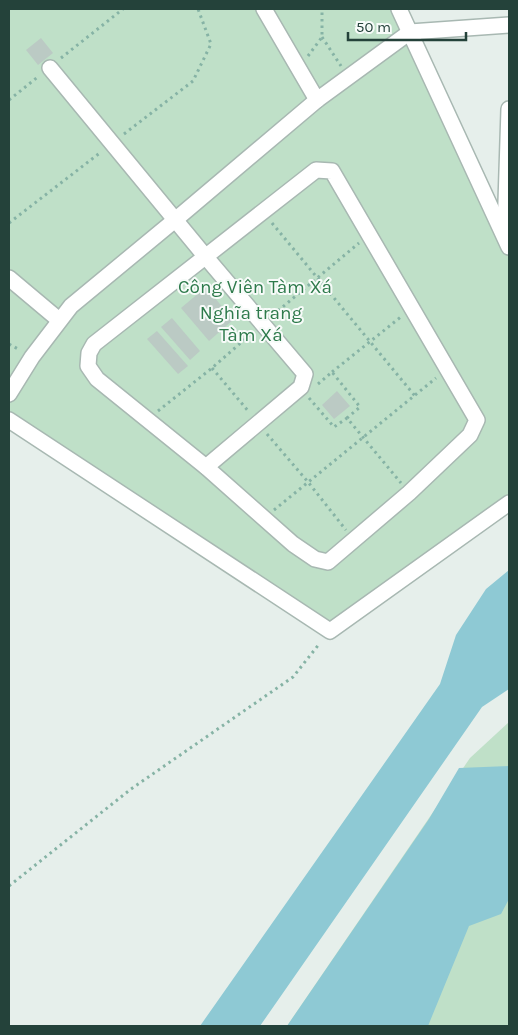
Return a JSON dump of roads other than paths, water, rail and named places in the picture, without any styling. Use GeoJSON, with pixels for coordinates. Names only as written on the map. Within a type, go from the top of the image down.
{"type":"FeatureCollection","features":[{"type":"Feature","properties":{"kind":"street"},"geometry":{"type":"LineString","coordinates":[[264,9],[317,100]]}},
{"type":"Feature","properties":{"kind":"street"},"geometry":{"type":"LineString","coordinates":[[399,9],[507,242]]}},
{"type":"Feature","properties":{"kind":"street"},"geometry":{"type":"LineString","coordinates":[[9,394],[32,357],[71,306],[317,100],[348,77],[410,32],[509,25]]}},
{"type":"Feature","properties":{"kind":"street"},"geometry":{"type":"LineString","coordinates":[[50,68],[305,374],[304,391],[258,424],[206,467]]}},
{"type":"Feature","properties":{"kind":"street"},"geometry":{"type":"LineString","coordinates":[[507,242],[509,109]]}},
{"type":"Feature","properties":{"kind":"street"},"geometry":{"type":"LineString","coordinates":[[316,170],[332,171],[478,420],[470,435],[409,493],[328,562],[315,560],[293,544],[206,467],[97,379],[88,366],[89,353],[94,344],[205,256],[316,170]]}},
{"type":"Feature","properties":{"kind":"street"},"geometry":{"type":"LineString","coordinates":[[9,278],[59,320]]}},
{"type":"Feature","properties":{"kind":"street"},"geometry":{"type":"LineString","coordinates":[[9,420],[330,631],[509,503]]}},
{"type":"Feature","properties":{"kind":"water"},"geometry":{"type":"Polygon","coordinates":[[[509,570],[509,689],[482,707],[260,1026],[200,1026],[440,684],[456,635],[486,589],[509,570]]]}},
{"type":"Feature","properties":{"kind":"water"},"geometry":{"type":"Polygon","coordinates":[[[509,766],[509,899],[501,914],[469,926],[428,1026],[287,1026],[429,819],[459,768],[509,766]]]}},
{"type":"Feature","properties":{"kind":"park label","name":"Công Viên Tàm Xá"},"geometry":{"type":"Point","coordinates":[255,286]}},
{"type":"Feature","properties":{"kind":"park label","name":"Nghĩa trang Tàm Xá"},"geometry":{"type":"Point","coordinates":[251,323]}}]}
